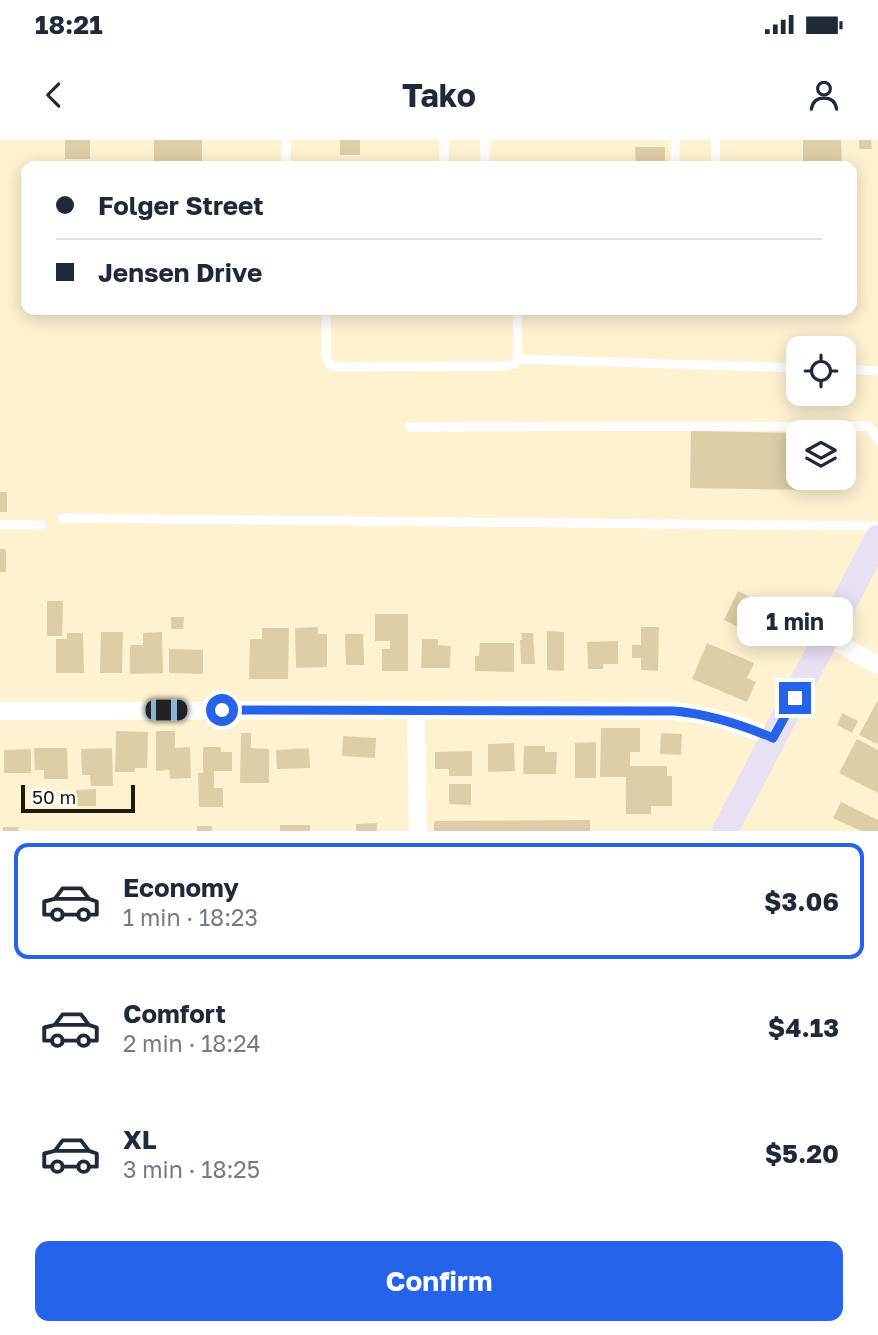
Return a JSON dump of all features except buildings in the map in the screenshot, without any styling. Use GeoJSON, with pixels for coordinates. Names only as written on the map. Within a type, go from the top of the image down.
{"type":"FeatureCollection","features":[{"type":"Feature","properties":{"kind":"main road"},"geometry":{"type":"LineString","coordinates":[[725,831],[878,538]]}},
{"type":"Feature","properties":{"kind":"street"},"geometry":{"type":"LineString","coordinates":[[827,637],[878,666]]}},
{"type":"Feature","properties":{"kind":"street"},"geometry":{"type":"LineString","coordinates":[[415,710],[418,831]]}},
{"type":"Feature","properties":{"kind":"street"},"geometry":{"type":"LineString","coordinates":[[0,711],[682,712],[724,719],[773,738]]}},
{"type":"Feature","properties":{"kind":"lane"},"geometry":{"type":"LineString","coordinates":[[286,140],[286,161]]}},
{"type":"Feature","properties":{"kind":"lane"},"geometry":{"type":"LineString","coordinates":[[444,140],[444,161]]}},
{"type":"Feature","properties":{"kind":"lane"},"geometry":{"type":"LineString","coordinates":[[485,140],[485,161]]}},
{"type":"Feature","properties":{"kind":"lane"},"geometry":{"type":"LineString","coordinates":[[675,140],[675,161]]}},
{"type":"Feature","properties":{"kind":"lane"},"geometry":{"type":"LineString","coordinates":[[715,140],[716,161]]}},
{"type":"Feature","properties":{"kind":"lane"},"geometry":{"type":"LineString","coordinates":[[326,315],[326,356],[329,364],[335,367],[515,364],[518,359],[517,315]]}},
{"type":"Feature","properties":{"kind":"lane"},"geometry":{"type":"LineString","coordinates":[[518,359],[786,368]]}},
{"type":"Feature","properties":{"kind":"lane"},"geometry":{"type":"LineString","coordinates":[[856,370],[878,371]]}},
{"type":"Feature","properties":{"kind":"lane"},"geometry":{"type":"LineString","coordinates":[[409,427],[869,426],[878,440]]}},
{"type":"Feature","properties":{"kind":"lane"},"geometry":{"type":"LineString","coordinates":[[62,518],[878,526]]}},
{"type":"Feature","properties":{"kind":"lane"},"geometry":{"type":"LineString","coordinates":[[0,525],[41,525]]}},
{"type":"Feature","properties":{"kind":"route"},"geometry":{"type":"LineString","coordinates":[[222,710],[674,711],[724,719],[773,738],[795,698]]}}]}
